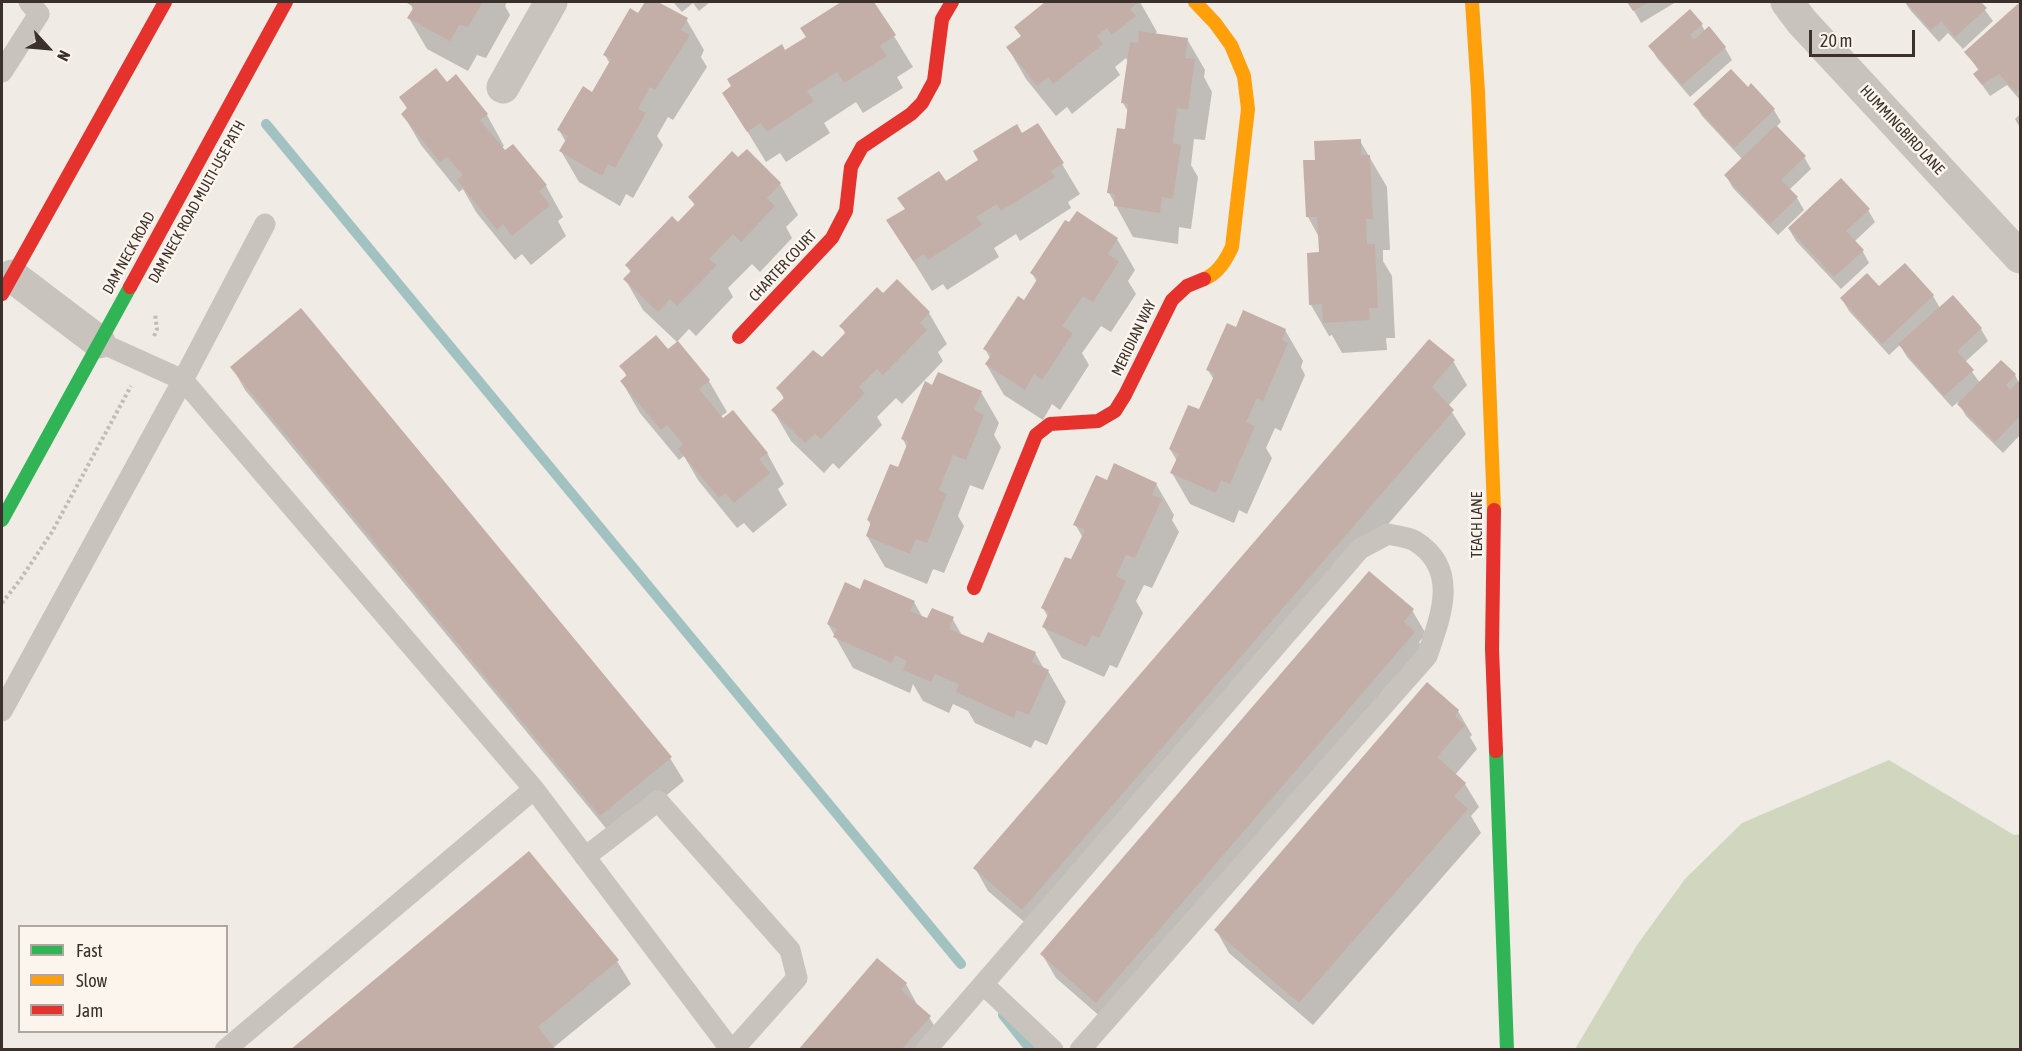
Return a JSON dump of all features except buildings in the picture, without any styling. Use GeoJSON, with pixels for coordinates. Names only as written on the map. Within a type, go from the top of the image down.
{"type":"FeatureCollection","features":[{"type":"Feature","properties":{"kind":"street"},"geometry":{"type":"LineString","coordinates":[[99,342],[5,280],[165,2]]}},
{"type":"Feature","properties":{"kind":"street","name":"DAM NECK ROAD"},"geometry":{"type":"LineString","coordinates":[[2,520],[286,2]]}},
{"type":"Feature","properties":{"kind":"street"},"geometry":{"type":"LineString","coordinates":[[503,87],[552,2]]}},
{"type":"Feature","properties":{"kind":"street","name":"CHARTER COURT"},"geometry":{"type":"LineString","coordinates":[[738,337],[832,238],[846,211],[851,167],[862,147],[911,114],[922,103],[934,81],[942,19],[952,2]]}},
{"type":"Feature","properties":{"kind":"street","name":"MERIDIAN WAY"},"geometry":{"type":"LineString","coordinates":[[974,588],[1036,435],[1050,424],[1098,421],[1115,411],[1172,300],[1187,286],[1210,277],[1225,262],[1232,247],[1248,109],[1244,76],[1231,45],[1195,2]]}},
{"type":"Feature","properties":{"kind":"street","name":"TEACH LANE"},"geometry":{"type":"LineString","coordinates":[[1472,2],[1478,92],[1494,488],[1492,650],[1507,1050]]}},
{"type":"Feature","properties":{"kind":"street","name":"HUMMINGBIRD LANE"},"geometry":{"type":"LineString","coordinates":[[1787,2],[1810,30],[2020,256]]}},
{"type":"Feature","properties":{"kind":"lane"},"geometry":{"type":"LineString","coordinates":[[2,72],[39,14],[29,2]]}},
{"type":"Feature","properties":{"kind":"lane"},"geometry":{"type":"LineString","coordinates":[[2,711],[183,380],[265,224]]}},
{"type":"Feature","properties":{"kind":"lane"},"geometry":{"type":"LineString","coordinates":[[99,342],[183,380],[534,789],[585,857],[732,1050],[796,978],[790,950],[658,801],[585,857]]}},
{"type":"Feature","properties":{"kind":"lane"},"geometry":{"type":"LineString","coordinates":[[926,1050],[1360,549],[1388,534],[1414,540],[1437,561],[1444,584],[1441,616],[1427,656],[1080,1050]]}},
{"type":"Feature","properties":{"kind":"lane"},"geometry":{"type":"LineString","coordinates":[[225,1050],[534,789]]}},
{"type":"Feature","properties":{"kind":"lane"},"geometry":{"type":"LineString","coordinates":[[983,984],[1053,1050]]}},
{"type":"Feature","properties":{"kind":"path"},"geometry":{"type":"LineString","coordinates":[[2,603],[52,532],[124,400],[157,329],[155,310]]}},
{"type":"Feature","properties":{"kind":"green space"},"geometry":{"type":"Polygon","coordinates":[[[1889,760],[2014,835],[2020,834],[2020,1049],[1575,1049],[1637,945],[1685,879],[1742,823],[1889,760]]]}},
{"type":"Feature","properties":{"kind":"waterway"},"geometry":{"type":"LineString","coordinates":[[266,124],[961,964]]}},
{"type":"Feature","properties":{"kind":"waterway"},"geometry":{"type":"LineString","coordinates":[[1003,1015],[1031,1050]]}},
{"type":"Feature","properties":{"kind":"traffic: fast"},"geometry":{"type":"LineString","coordinates":[[2,520],[130,287]]}},
{"type":"Feature","properties":{"kind":"traffic: fast"},"geometry":{"type":"LineString","coordinates":[[1496,751],[1507,1050]]}},
{"type":"Feature","properties":{"kind":"traffic: slow"},"geometry":{"type":"LineString","coordinates":[[1195,2],[1215,23],[1231,45],[1244,76],[1248,109],[1232,247],[1224,262],[1204,279]]}},
{"type":"Feature","properties":{"kind":"traffic: slow"},"geometry":{"type":"LineString","coordinates":[[1472,2],[1478,92],[1494,510]]}},
{"type":"Feature","properties":{"kind":"traffic: jam"},"geometry":{"type":"LineString","coordinates":[[2,294],[165,2]]}},
{"type":"Feature","properties":{"kind":"traffic: jam"},"geometry":{"type":"LineString","coordinates":[[130,287],[286,2]]}},
{"type":"Feature","properties":{"kind":"traffic: jam"},"geometry":{"type":"LineString","coordinates":[[739,337],[832,238],[846,211],[851,167],[862,147],[911,114],[922,103],[934,81],[942,19],[952,2]]}},
{"type":"Feature","properties":{"kind":"traffic: jam"},"geometry":{"type":"LineString","coordinates":[[974,588],[1036,435],[1050,424],[1098,421],[1115,411],[1172,300],[1187,286],[1204,279]]}},
{"type":"Feature","properties":{"kind":"traffic: jam"},"geometry":{"type":"LineString","coordinates":[[1494,510],[1492,649],[1496,751]]}}]}
